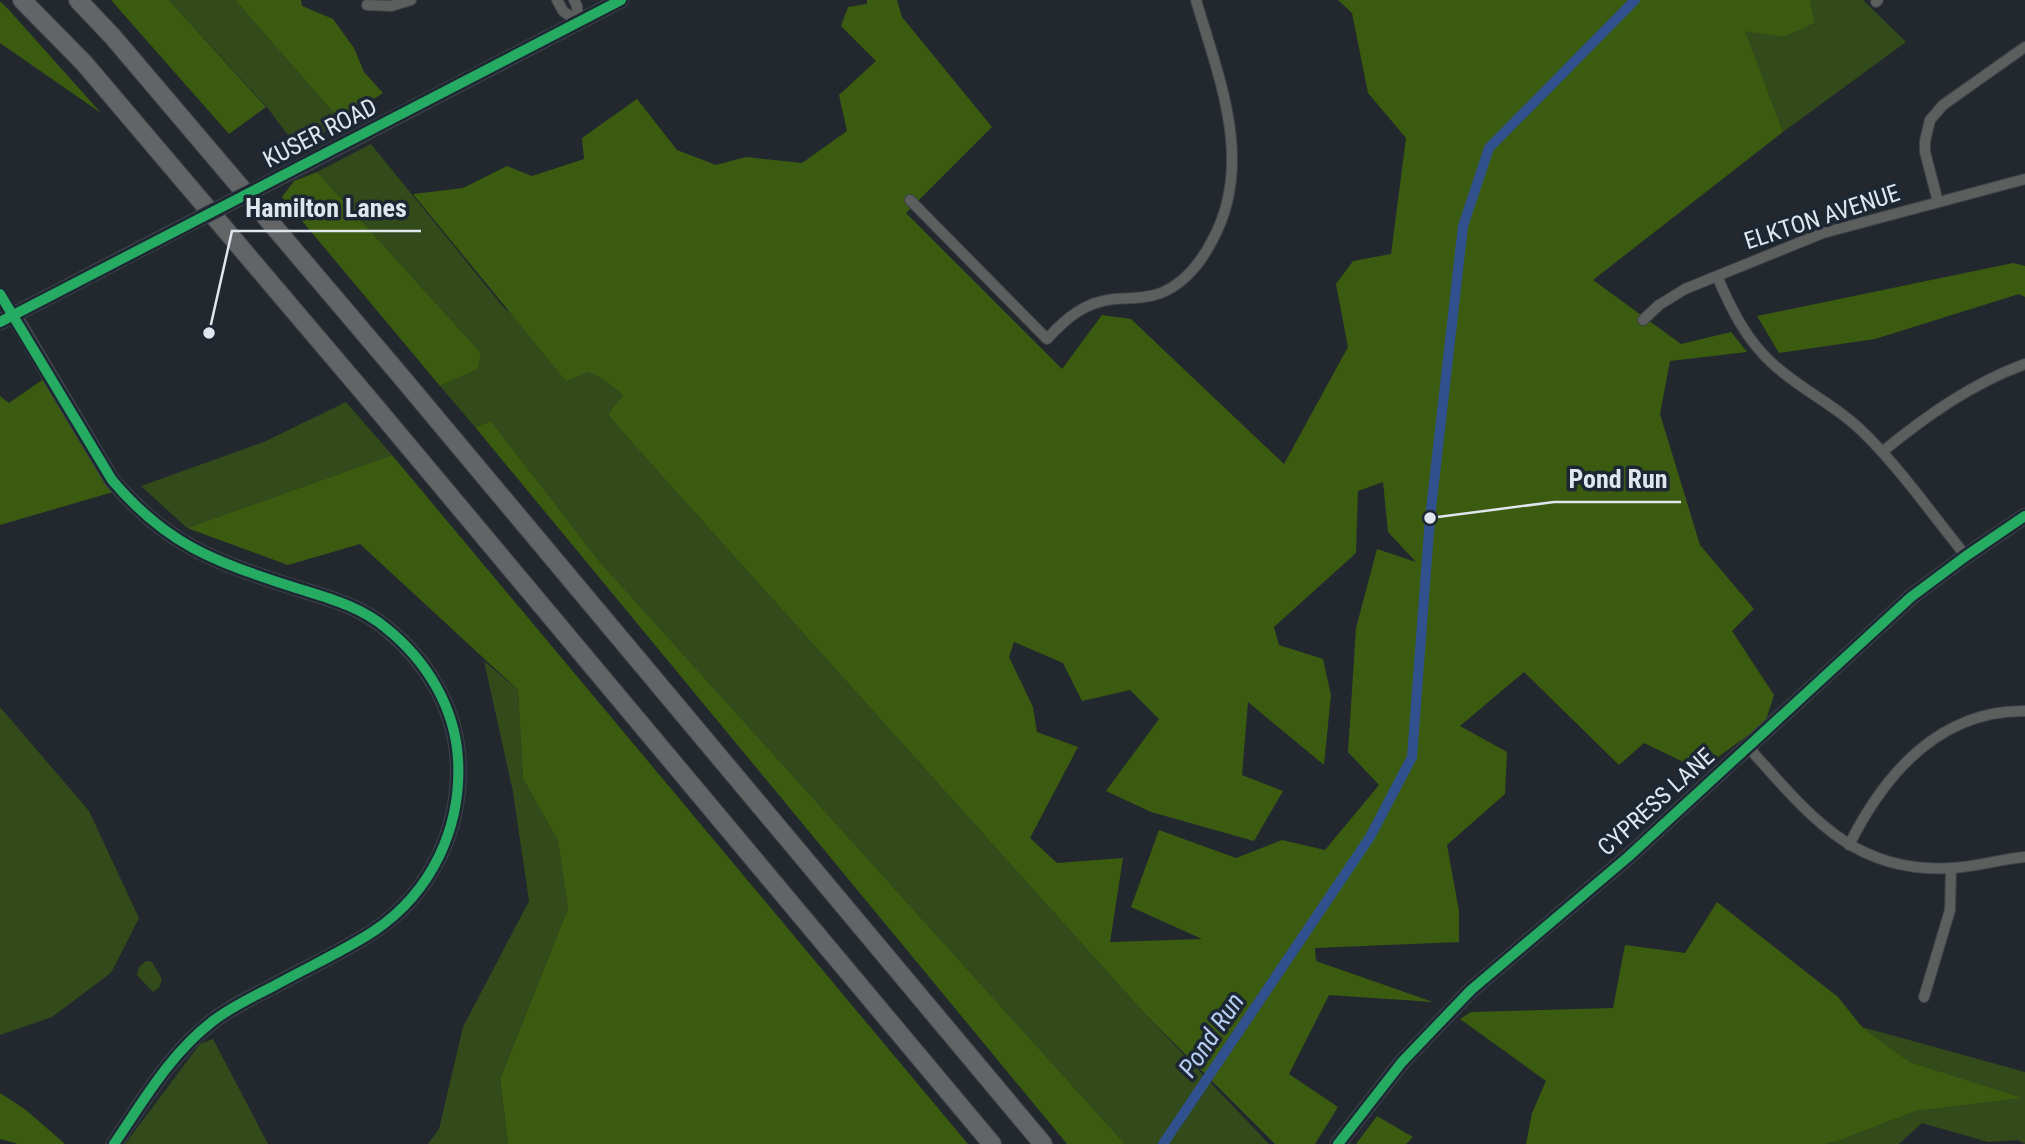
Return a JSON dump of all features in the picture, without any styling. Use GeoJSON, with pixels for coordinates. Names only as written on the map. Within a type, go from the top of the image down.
{"type":"FeatureCollection","features":[{"type":"Feature","properties":{"kind":"highway"},"geometry":{"type":"LineString","coordinates":[[22,0],[84,63],[369,399],[992,1144]]}},
{"type":"Feature","properties":{"kind":"highway"},"geometry":{"type":"LineString","coordinates":[[78,0],[113,37],[399,374],[1043,1144]]}},
{"type":"Feature","properties":{"kind":"street"},"geometry":{"type":"LineString","coordinates":[[368,5],[391,6],[411,0]]}},
{"type":"Feature","properties":{"kind":"street"},"geometry":{"type":"LineString","coordinates":[[557,0],[563,11],[578,22]]}},
{"type":"Feature","properties":{"kind":"street"},"geometry":{"type":"LineString","coordinates":[[574,0],[578,22]]}},
{"type":"Feature","properties":{"kind":"street","name":"KUSER ROAD"},"geometry":{"type":"LineString","coordinates":[[6,318],[621,0]]}},
{"type":"Feature","properties":{"kind":"street"},"geometry":{"type":"LineString","coordinates":[[910,200],[1047,339],[1064,321],[1088,306],[1115,299],[1145,298],[1173,287],[1195,268],[1217,233],[1228,200],[1234,163],[1230,122],[1196,0]]}},
{"type":"Feature","properties":{"kind":"street"},"geometry":{"type":"LineString","coordinates":[[1938,202],[1925,152],[1924,141],[1930,120],[1943,105],[2025,47]]}},
{"type":"Feature","properties":{"kind":"street","name":"ELKTON AVENUE"},"geometry":{"type":"LineString","coordinates":[[1643,320],[1671,297],[1823,233],[2025,179]]}},
{"type":"Feature","properties":{"kind":"street"},"geometry":{"type":"LineString","coordinates":[[1717,276],[1738,322],[1761,352],[1787,376],[1847,417],[1882,452],[1966,556]]}},
{"type":"Feature","properties":{"kind":"street"},"geometry":{"type":"LineString","coordinates":[[0,294],[6,318],[112,480],[129,501],[162,530],[200,554],[343,603],[383,625],[412,651],[434,683],[449,715],[458,753],[458,795],[454,818],[441,855],[419,890],[404,907],[373,932],[232,1008],[195,1035],[166,1068],[114,1144]]}},
{"type":"Feature","properties":{"kind":"street"},"geometry":{"type":"LineString","coordinates":[[1882,452],[1923,419],[1961,394],[2025,364]]}},
{"type":"Feature","properties":{"kind":"street","name":"CYPRESS LANE"},"geometry":{"type":"LineString","coordinates":[[1338,1144],[1402,1062],[1461,999],[1628,857],[1911,597],[2025,516]]}},
{"type":"Feature","properties":{"kind":"street"},"geometry":{"type":"LineString","coordinates":[[1849,845],[1884,786],[1900,766],[1927,743],[1980,717],[2025,711]]}},
{"type":"Feature","properties":{"kind":"street"},"geometry":{"type":"LineString","coordinates":[[1748,747],[1818,822],[1849,845],[1892,863],[1921,868],[1951,868],[2025,857]]}},
{"type":"Feature","properties":{"kind":"street"},"geometry":{"type":"LineString","coordinates":[[1924,997],[1950,910],[1951,868]]}},
{"type":"Feature","properties":{"kind":"green space"},"geometry":{"type":"Polygon","coordinates":[[[111,0],[169,0],[266,107],[229,134],[111,0]]]}},
{"type":"Feature","properties":{"kind":"green space"},"geometry":{"type":"Polygon","coordinates":[[[169,0],[235,0],[340,120],[300,151],[266,106],[169,0]]]}},
{"type":"Feature","properties":{"kind":"green space"},"geometry":{"type":"Polygon","coordinates":[[[235,0],[301,0],[302,6],[333,19],[354,48],[364,72],[383,93],[340,120],[235,0]]]}},
{"type":"Feature","properties":{"kind":"green space"},"geometry":{"type":"Polygon","coordinates":[[[867,0],[897,0],[902,17],[992,127],[906,213],[1062,369],[1102,315],[1131,319],[1284,464],[1348,347],[1336,284],[1353,261],[1391,254],[1406,138],[1368,93],[1352,13],[1338,0],[1810,0],[1815,23],[1784,37],[1745,31],[1783,132],[1593,280],[1681,344],[1731,332],[1747,352],[1670,361],[1660,414],[1700,545],[1754,609],[1732,631],[1774,695],[1765,723],[1700,770],[1644,743],[1619,765],[1524,672],[1460,726],[1507,752],[1505,794],[1447,845],[1459,911],[1459,942],[1315,948],[1316,961],[1433,1002],[1329,995],[1289,1074],[1338,1107],[1315,1144],[1275,1144],[1145,1014],[619,428],[608,414],[623,395],[603,379],[588,372],[566,381],[413,194],[463,188],[507,166],[532,176],[584,159],[582,138],[637,99],[677,150],[716,165],[746,157],[802,163],[847,131],[839,95],[876,61],[841,26],[848,7],[867,4],[867,0]],[[1383,482],[1358,491],[1356,553],[1274,627],[1279,645],[1323,659],[1331,695],[1324,765],[1248,702],[1242,775],[1283,791],[1254,841],[1151,812],[1106,791],[1159,719],[1130,690],[1082,701],[1063,663],[1014,642],[1009,657],[1033,707],[1037,732],[1078,747],[1030,838],[1057,863],[1123,858],[1110,942],[1202,939],[1131,907],[1159,830],[1236,858],[1282,840],[1325,850],[1379,785],[1348,752],[1356,628],[1377,549],[1416,562],[1388,532],[1383,482]]]}},
{"type":"Feature","properties":{"kind":"green space"},"geometry":{"type":"Polygon","coordinates":[[[1810,0],[1863,0],[1906,42],[1783,132],[1744,30],[1784,37],[1815,23],[1810,0]]]}},
{"type":"Feature","properties":{"kind":"green space"},"geometry":{"type":"Polygon","coordinates":[[[0,1],[9,10],[101,113],[0,43],[0,1]]]}},
{"type":"Feature","properties":{"kind":"green space"},"geometry":{"type":"Polygon","coordinates":[[[371,144],[504,308],[623,395],[608,414],[619,428],[1145,1014],[1269,1144],[1125,1144],[599,561],[491,421],[475,427],[440,386],[478,369],[481,353],[317,172],[371,144]]]}},
{"type":"Feature","properties":{"kind":"green space"},"geometry":{"type":"Polygon","coordinates":[[[317,172],[481,353],[478,369],[440,386],[282,197],[294,181],[317,172]]]}},
{"type":"Feature","properties":{"kind":"green space"},"geometry":{"type":"Polygon","coordinates":[[[2013,263],[2025,266],[2025,297],[2019,294],[1875,339],[1779,353],[1757,316],[2013,263]]]}},
{"type":"Feature","properties":{"kind":"green space"},"geometry":{"type":"Polygon","coordinates":[[[45,378],[113,492],[0,525],[0,396],[9,403],[45,378]]]}},
{"type":"Feature","properties":{"kind":"green space"},"geometry":{"type":"Polygon","coordinates":[[[346,402],[392,455],[187,528],[141,486],[264,442],[346,402]]]}},
{"type":"Feature","properties":{"kind":"green space"},"geometry":{"type":"Polygon","coordinates":[[[491,421],[599,561],[1125,1144],[1067,1144],[475,427],[491,421]]]}},
{"type":"Feature","properties":{"kind":"green space"},"geometry":{"type":"Polygon","coordinates":[[[392,455],[968,1144],[508,1144],[500,1079],[568,908],[558,841],[523,778],[518,690],[360,544],[288,565],[187,528],[392,455]]]}},
{"type":"Feature","properties":{"kind":"green space"},"geometry":{"type":"Polygon","coordinates":[[[484,661],[518,690],[523,777],[558,841],[568,908],[500,1079],[508,1144],[428,1144],[439,1129],[463,1027],[529,901],[513,792],[484,661]]]}},
{"type":"Feature","properties":{"kind":"green space"},"geometry":{"type":"Polygon","coordinates":[[[0,707],[89,811],[139,918],[108,975],[52,1017],[0,1035],[0,707]]]}},
{"type":"Feature","properties":{"kind":"green space"},"geometry":{"type":"Polygon","coordinates":[[[1717,902],[1838,997],[1862,1027],[1910,1062],[2022,1098],[1916,1111],[1825,1144],[1526,1144],[1532,1113],[1546,1081],[1460,1019],[1471,1012],[1613,1008],[1625,945],[1685,953],[1717,902]]]}},
{"type":"Feature","properties":{"kind":"green space"},"geometry":{"type":"Polygon","coordinates":[[[146,961],[152,962],[162,979],[159,988],[153,992],[137,975],[139,967],[146,961]]]}},
{"type":"Feature","properties":{"kind":"green space"},"geometry":{"type":"Polygon","coordinates":[[[1862,1027],[2025,1072],[2025,1144],[2018,1140],[1988,1142],[1922,1123],[1899,1144],[1825,1144],[1916,1111],[2020,1098],[1910,1062],[1862,1027]]]}},
{"type":"Feature","properties":{"kind":"green space"},"geometry":{"type":"Polygon","coordinates":[[[213,1039],[268,1144],[125,1144],[200,1044],[213,1039]]]}},
{"type":"Feature","properties":{"kind":"green space"},"geometry":{"type":"Polygon","coordinates":[[[0,1093],[26,1110],[65,1144],[18,1144],[0,1139],[0,1093]]]}},
{"type":"Feature","properties":{"kind":"green space"},"geometry":{"type":"Polygon","coordinates":[[[1377,1116],[1413,1137],[1406,1144],[1356,1144],[1377,1116]]]}},
{"type":"Feature","properties":{"kind":"waterway","name":"Pond Run"},"geometry":{"type":"LineString","coordinates":[[1163,1144],[1370,837],[1412,757],[1430,518],[1463,226],[1489,148],[1635,0]]}},
{"type":"Feature","properties":{"kind":"cycle path"},"geometry":{"type":"LineString","coordinates":[[0,322],[621,0]]}},
{"type":"Feature","properties":{"kind":"cycle path"},"geometry":{"type":"LineString","coordinates":[[0,294],[112,480],[132,502],[152,520],[192,548],[237,568],[341,602],[376,620],[400,641],[426,670],[444,703],[456,740],[458,784],[455,809],[439,856],[412,897],[394,915],[362,939],[242,1002],[213,1021],[171,1063],[114,1144]]}},
{"type":"Feature","properties":{"kind":"cycle path"},"geometry":{"type":"LineString","coordinates":[[1338,1144],[1402,1062],[1471,990],[1628,857],[1911,597],[2025,516]]}},
{"type":"Feature","properties":{"kind":"place","name":"Hamilton Lanes"},"geometry":{"type":"Point","coordinates":[209,333]}},
{"type":"Feature","properties":{"kind":"place","name":"Pond Run"},"geometry":{"type":"Point","coordinates":[1430,518]}}]}
